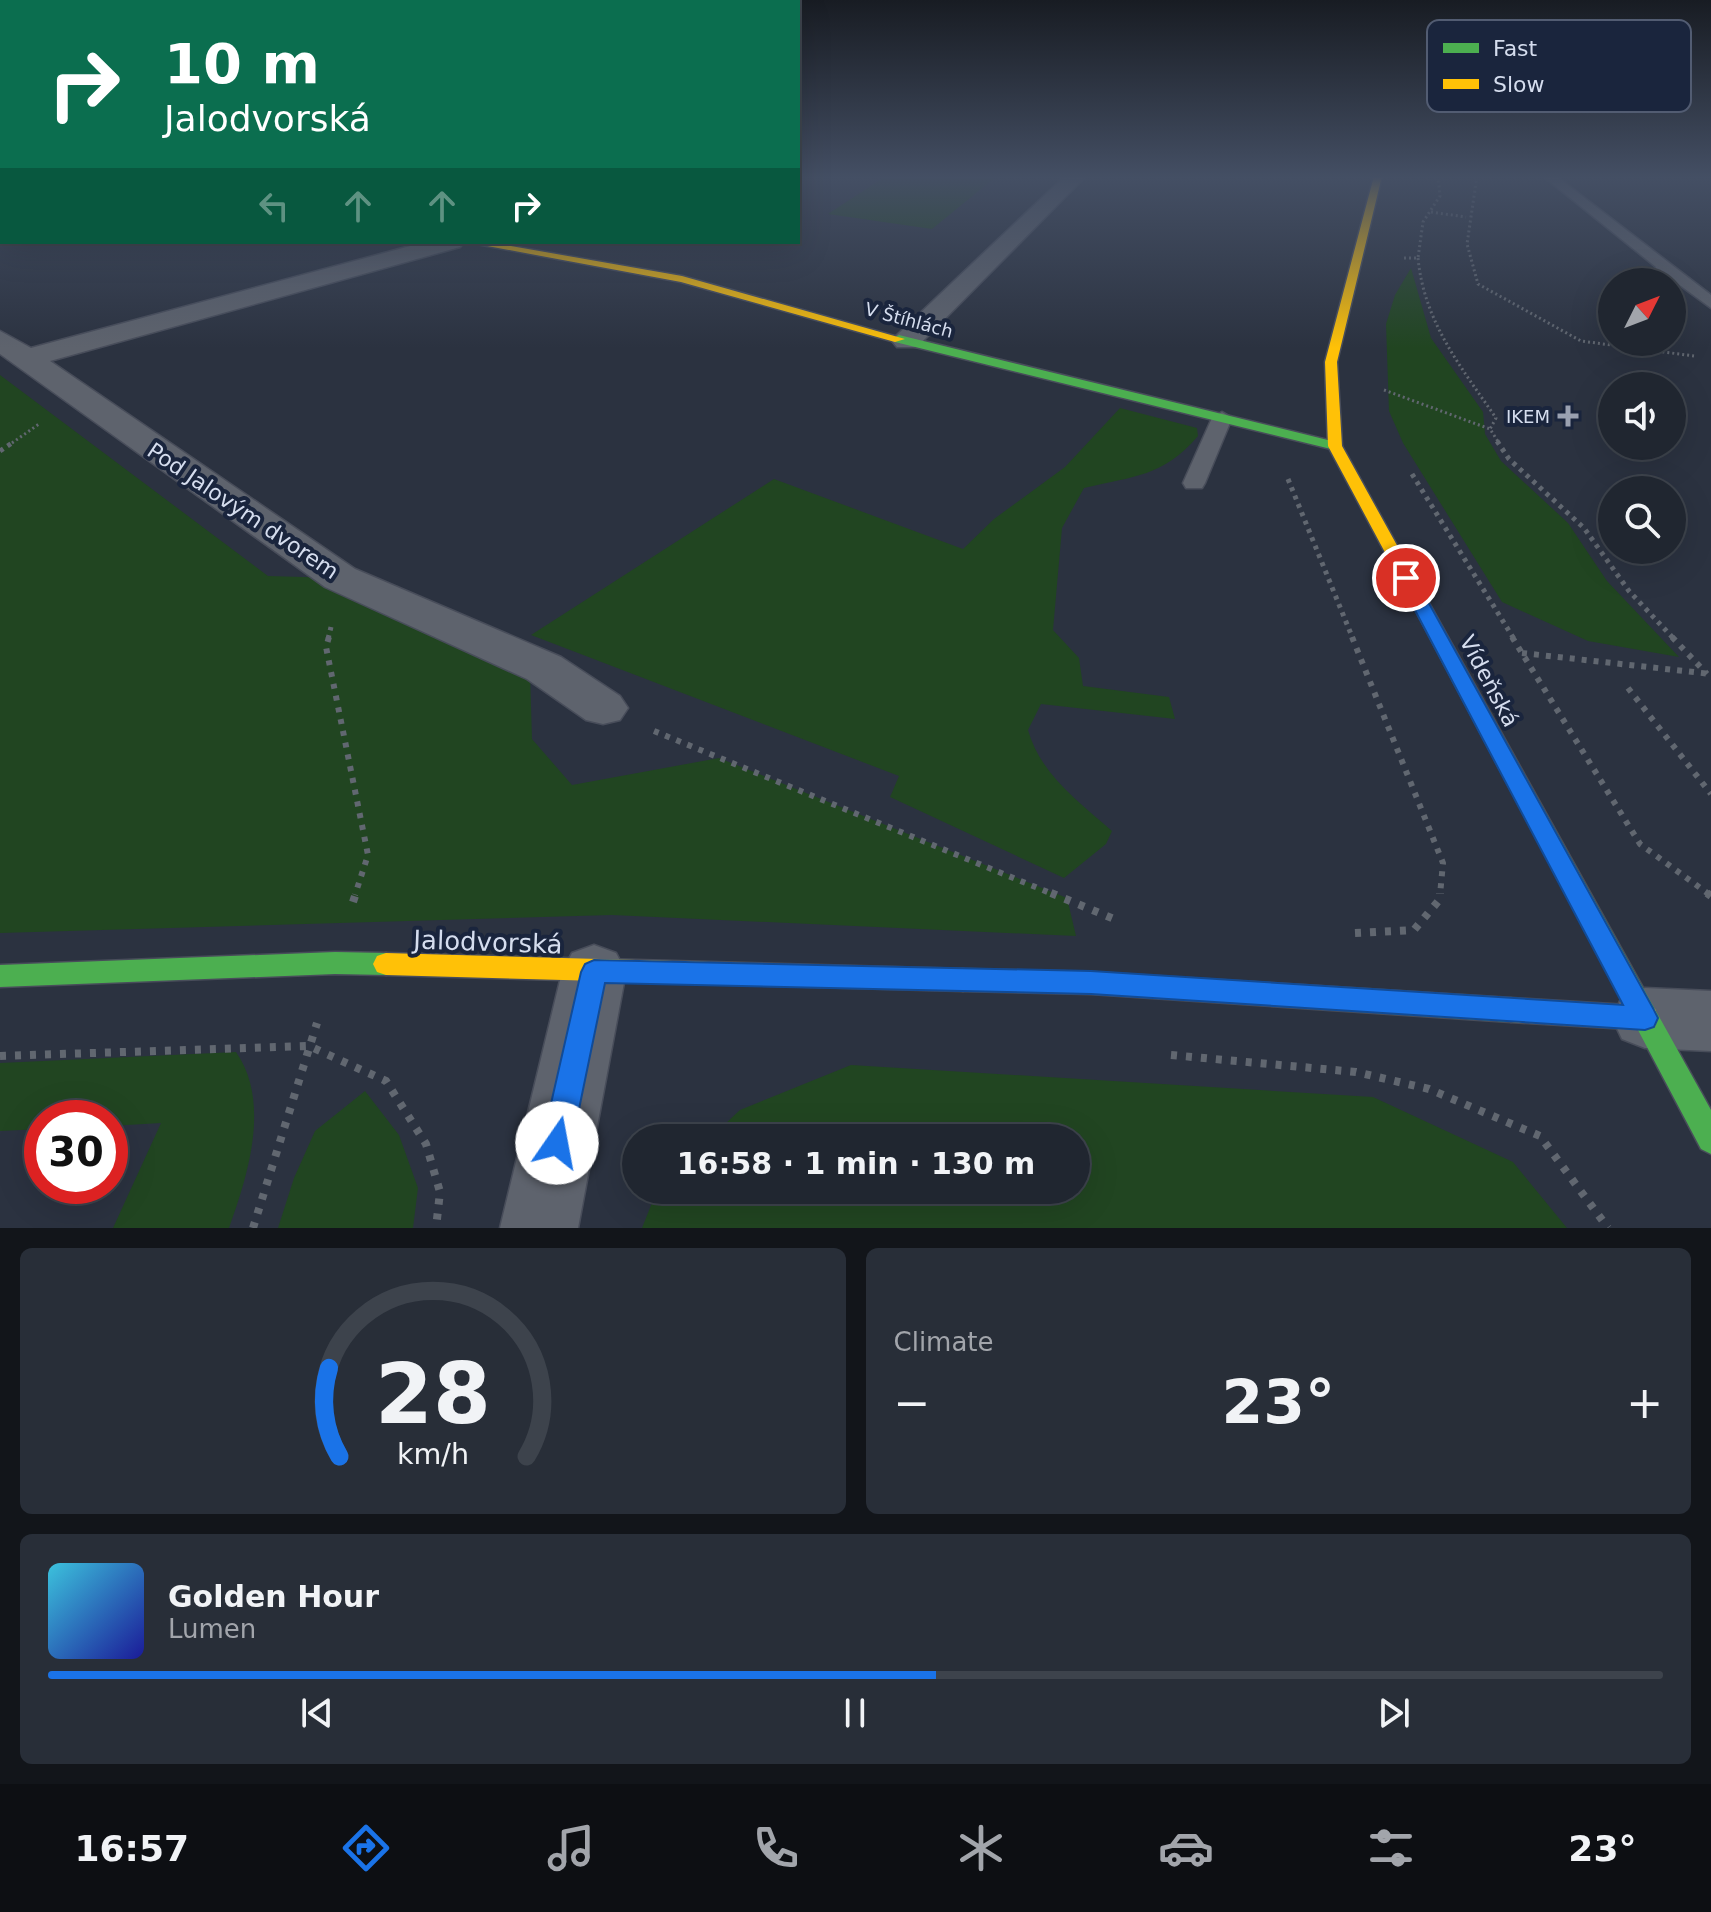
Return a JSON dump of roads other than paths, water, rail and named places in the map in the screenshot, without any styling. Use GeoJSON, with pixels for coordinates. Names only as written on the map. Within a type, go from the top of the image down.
{"type":"FeatureCollection","features":[{"type":"Feature","properties":{"kind":"street"},"geometry":{"type":"LineString","coordinates":[[907,341],[1017,233]]}},
{"type":"Feature","properties":{"kind":"street","name":"Vídeňská"},"geometry":{"type":"LineString","coordinates":[[1364,233],[1331,362],[1335,446],[1711,1139]]}},
{"type":"Feature","properties":{"kind":"street","name":"Pod Jalovým dvorem"},"geometry":{"type":"LineString","coordinates":[[12,349],[444,244]]}},
{"type":"Feature","properties":{"kind":"street","name":"V Štíhlách"},"geometry":{"type":"LineString","coordinates":[[482,244],[682,279],[907,341],[1335,446]]}},
{"type":"Feature","properties":{"kind":"street","name":"Pod Jalovým dvorem"},"geometry":{"type":"LineString","coordinates":[[12,349],[340,578],[544,668],[603,708]]}},
{"type":"Feature","properties":{"kind":"street","name":"Jalodvorská"},"geometry":{"type":"LineString","coordinates":[[0,976],[335,963],[1091,983],[1645,1018]]}},
{"type":"Feature","properties":{"kind":"street"},"geometry":{"type":"LineString","coordinates":[[539,1228],[594,972]]}},
{"type":"Feature","properties":{"kind":"street"},"geometry":{"type":"LineString","coordinates":[[1645,1018],[1711,1021]]}},
{"type":"Feature","properties":{"kind":"lane"},"geometry":{"type":"LineString","coordinates":[[1622,233],[1711,303]]}},
{"type":"Feature","properties":{"kind":"lane"},"geometry":{"type":"LineString","coordinates":[[1664,266],[1711,283]]}},
{"type":"Feature","properties":{"kind":"lane"},"geometry":{"type":"LineString","coordinates":[[1194,483],[1222,418]]}},
{"type":"Feature","properties":{"kind":"place","name":"IKEM"},"geometry":{"type":"Point","coordinates":[1568,416]}}]}
